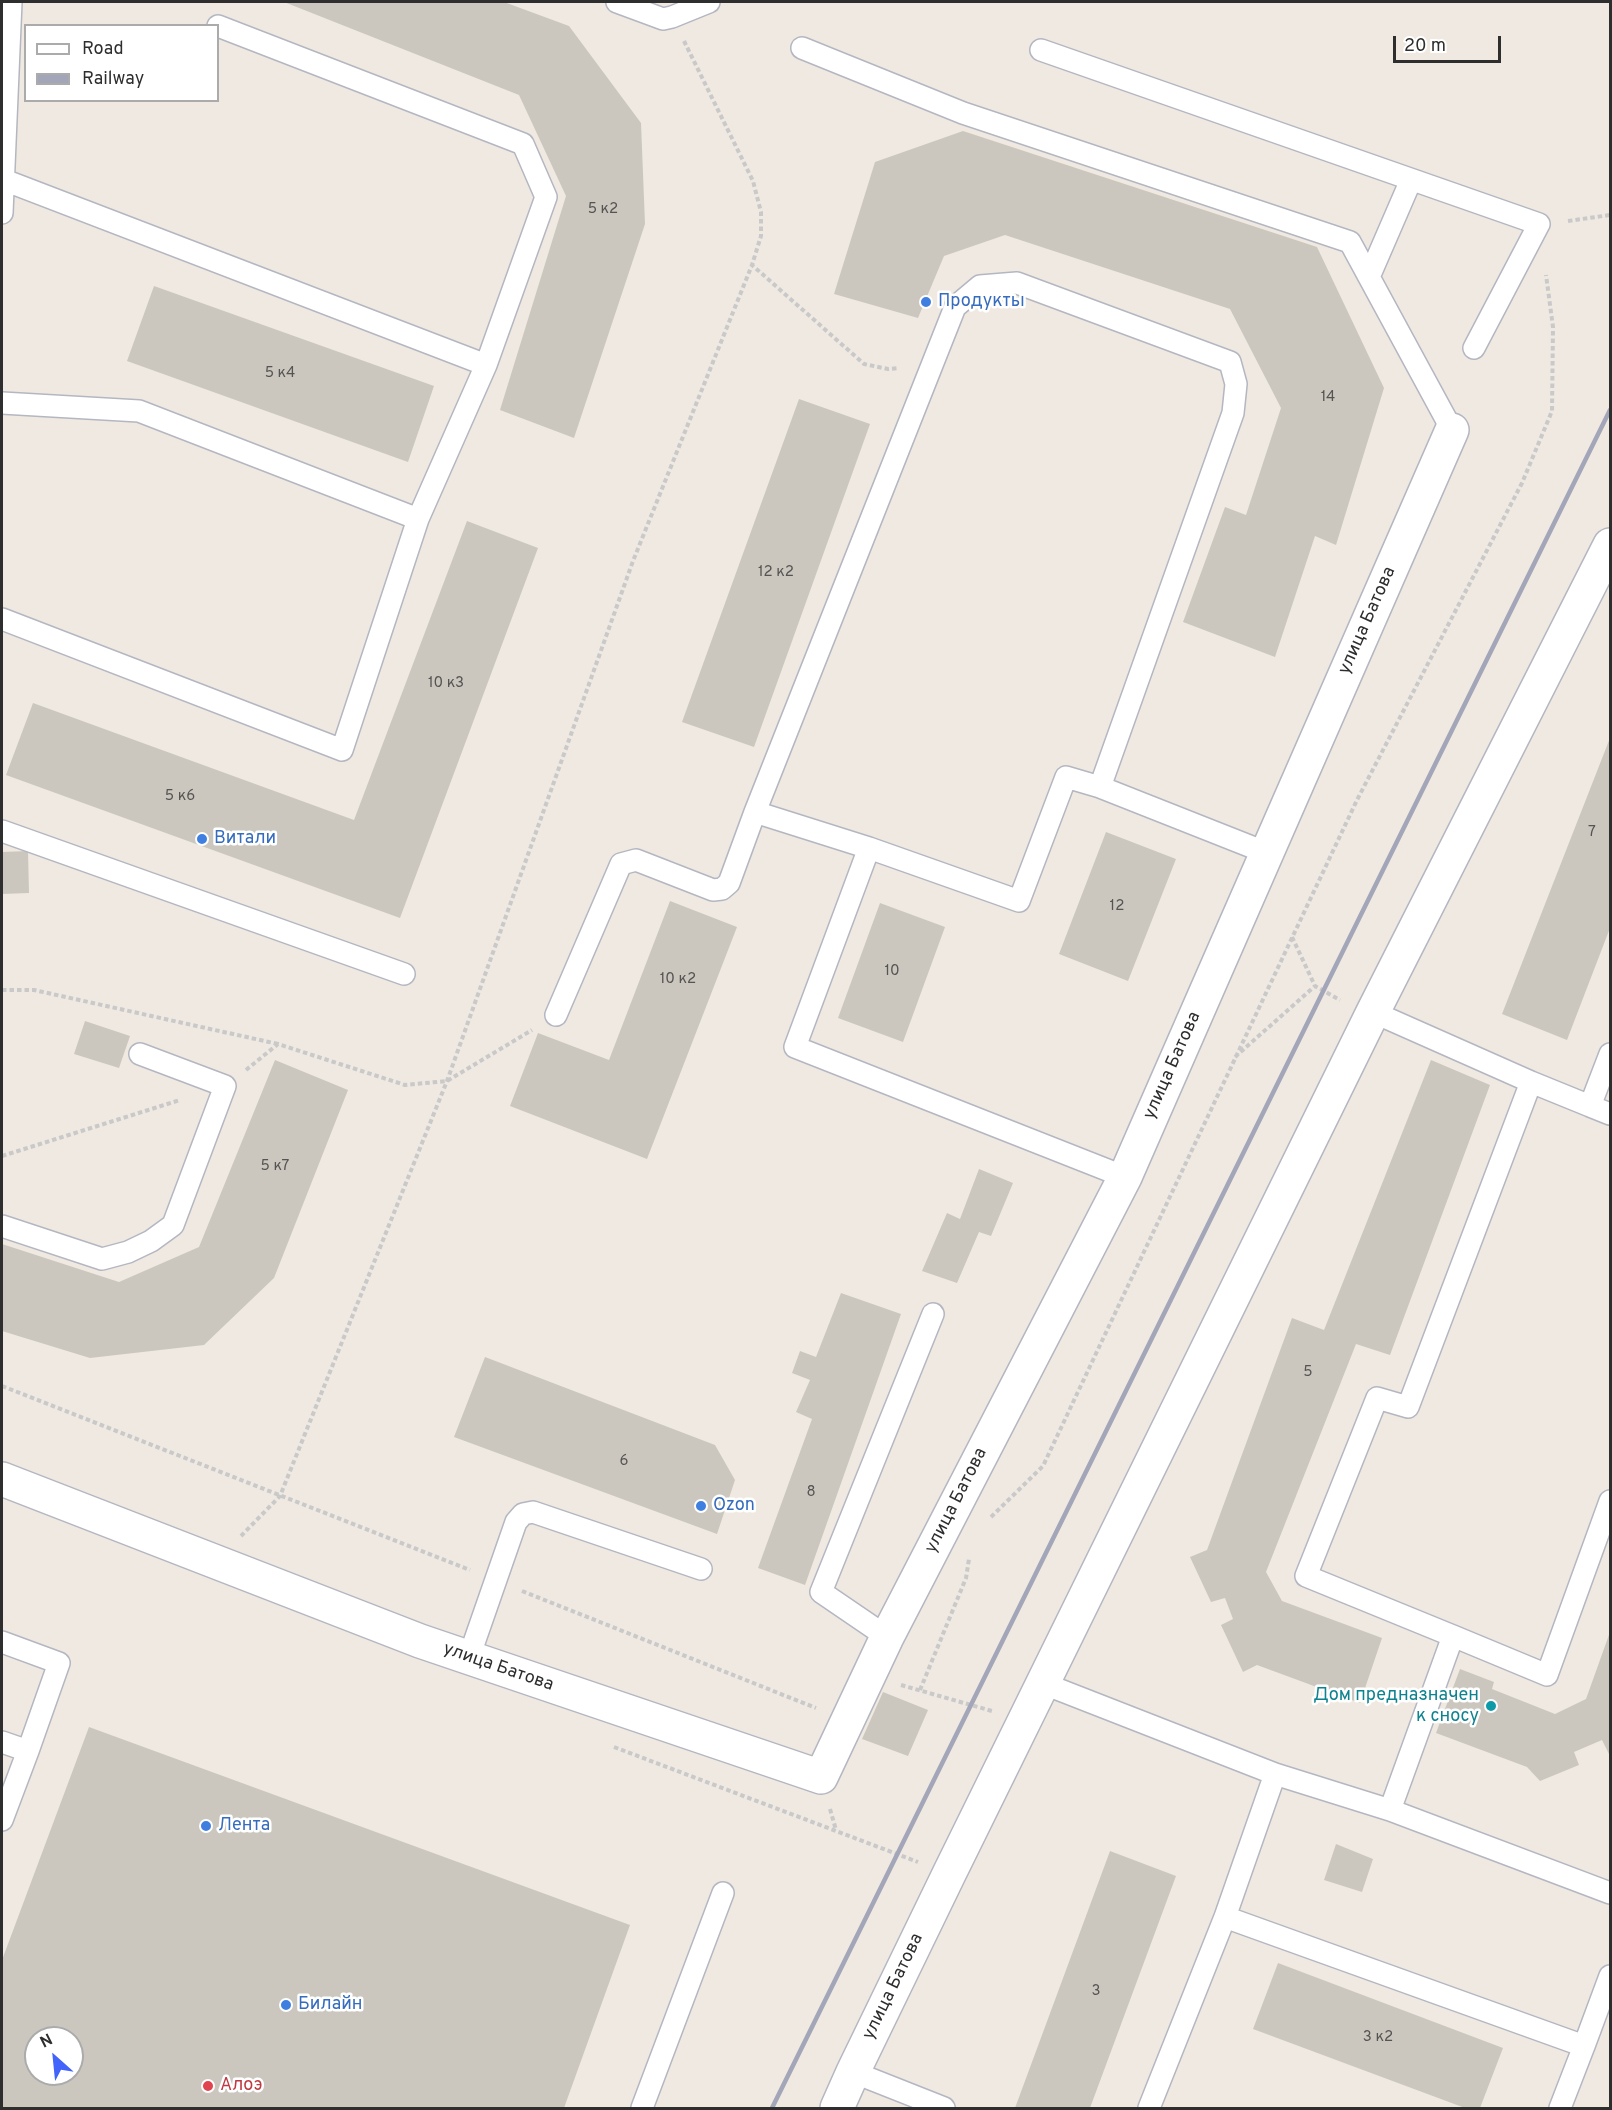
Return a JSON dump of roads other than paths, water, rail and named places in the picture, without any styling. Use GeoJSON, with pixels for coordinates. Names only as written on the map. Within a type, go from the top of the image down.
{"type":"FeatureCollection","features":[{"type":"Feature","properties":{"kind":"street","name":"улица Батова"},"geometry":{"type":"LineString","coordinates":[[2,1479],[420,1641],[821,1777],[887,1636],[1125,1177],[1452,430]]}},
{"type":"Feature","properties":{"kind":"street","name":"улица Батова"},"geometry":{"type":"LineString","coordinates":[[837,2109],[1042,1683],[1373,1012],[1611,545]]}},
{"type":"Feature","properties":{"kind":"lane"},"geometry":{"type":"LineString","coordinates":[[2,213],[18,30],[11,2]]}},
{"type":"Feature","properties":{"kind":"lane"},"geometry":{"type":"LineString","coordinates":[[617,2],[663,19],[709,2]]}},
{"type":"Feature","properties":{"kind":"lane"},"geometry":{"type":"LineString","coordinates":[[2,619],[342,750],[418,519],[486,365],[546,197],[523,144],[219,27]]}},
{"type":"Feature","properties":{"kind":"lane"},"geometry":{"type":"LineString","coordinates":[[802,48],[963,113],[1350,242],[1452,430]]}},
{"type":"Feature","properties":{"kind":"lane"},"geometry":{"type":"LineString","coordinates":[[1041,50],[1539,224],[1474,348]]}},
{"type":"Feature","properties":{"kind":"lane"},"geometry":{"type":"LineString","coordinates":[[4,180],[486,365]]}},
{"type":"Feature","properties":{"kind":"lane"},"geometry":{"type":"LineString","coordinates":[[1369,277],[1411,180]]}},
{"type":"Feature","properties":{"kind":"lane"},"geometry":{"type":"LineString","coordinates":[[556,1015],[621,864],[636,860],[713,890],[722,890],[729,883],[955,307],[980,286],[1017,283],[1230,362],[1236,384],[1233,413],[1100,788]]}},
{"type":"Feature","properties":{"kind":"lane"},"geometry":{"type":"LineString","coordinates":[[2,403],[139,411],[418,519]]}},
{"type":"Feature","properties":{"kind":"lane"},"geometry":{"type":"LineString","coordinates":[[755,812],[869,848],[1018,901],[1066,777],[1267,853]]}},
{"type":"Feature","properties":{"kind":"lane"},"geometry":{"type":"LineString","coordinates":[[2,831],[404,974]]}},
{"type":"Feature","properties":{"kind":"lane"},"geometry":{"type":"LineString","coordinates":[[869,848],[795,1047],[1125,1177]]}},
{"type":"Feature","properties":{"kind":"lane"},"geometry":{"type":"LineString","coordinates":[[1373,1012],[1531,1082],[1611,1114]]}},
{"type":"Feature","properties":{"kind":"lane"},"geometry":{"type":"LineString","coordinates":[[2,1226],[102,1259],[128,1252],[173,1225],[225,1086],[140,1054]]}},
{"type":"Feature","properties":{"kind":"lane"},"geometry":{"type":"LineString","coordinates":[[1590,1106],[1611,1054]]}},
{"type":"Feature","properties":{"kind":"lane"},"geometry":{"type":"LineString","coordinates":[[1531,1082],[1408,1407],[1377,1398],[1306,1576],[1547,1675],[1611,1501]]}},
{"type":"Feature","properties":{"kind":"lane"},"geometry":{"type":"LineString","coordinates":[[887,1636],[821,1592],[933,1314]]}},
{"type":"Feature","properties":{"kind":"lane"},"geometry":{"type":"LineString","coordinates":[[469,1657],[516,1522],[523,1514],[533,1512],[701,1569]]}},
{"type":"Feature","properties":{"kind":"lane"},"geometry":{"type":"LineString","coordinates":[[1389,1810],[1453,1636]]}},
{"type":"Feature","properties":{"kind":"lane"},"geometry":{"type":"LineString","coordinates":[[2,1642],[59,1663],[2,1820]]}},
{"type":"Feature","properties":{"kind":"lane"},"geometry":{"type":"LineString","coordinates":[[1042,1683],[1275,1773],[1389,1810],[1611,1893]]}},
{"type":"Feature","properties":{"kind":"lane"},"geometry":{"type":"LineString","coordinates":[[2,1742],[28,1750]]}},
{"type":"Feature","properties":{"kind":"lane"},"geometry":{"type":"LineString","coordinates":[[1149,2109],[1225,1917],[1275,1773]]}},
{"type":"Feature","properties":{"kind":"lane"},"geometry":{"type":"LineString","coordinates":[[642,2109],[723,1893]]}},
{"type":"Feature","properties":{"kind":"lane"},"geometry":{"type":"LineString","coordinates":[[1225,1917],[1584,2046]]}},
{"type":"Feature","properties":{"kind":"lane"},"geometry":{"type":"LineString","coordinates":[[1567,2106],[1584,2046],[1611,1976]]}},
{"type":"Feature","properties":{"kind":"lane"},"geometry":{"type":"LineString","coordinates":[[853,2072],[944,2109]]}},
{"type":"Feature","properties":{"kind":"railway"},"geometry":{"type":"LineString","coordinates":[[772,2108],[1610,410]]}},
{"type":"Feature","properties":{"kind":"place","name":"Продукты"},"geometry":{"type":"Point","coordinates":[926,302]}},
{"type":"Feature","properties":{"kind":"place","name":"Витали"},"geometry":{"type":"Point","coordinates":[202,839]}},
{"type":"Feature","properties":{"kind":"place","name":"Ozon"},"geometry":{"type":"Point","coordinates":[701,1506]}},
{"type":"Feature","properties":{"kind":"place","name":"Дом предназначен к сносу"},"geometry":{"type":"Point","coordinates":[1491,1706]}},
{"type":"Feature","properties":{"kind":"place","name":"Лента"},"geometry":{"type":"Point","coordinates":[206,1826]}},
{"type":"Feature","properties":{"kind":"place","name":"Билайн"},"geometry":{"type":"Point","coordinates":[286,2005]}},
{"type":"Feature","properties":{"kind":"place","name":"Алоэ"},"geometry":{"type":"Point","coordinates":[208,2086]}}]}
